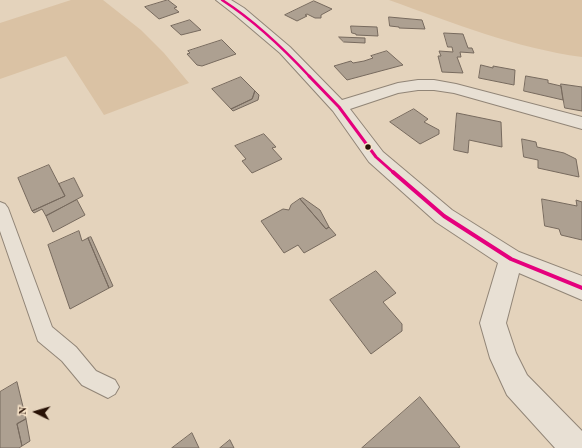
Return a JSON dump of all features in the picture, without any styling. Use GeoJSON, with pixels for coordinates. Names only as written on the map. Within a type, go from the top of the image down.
{"type":"FeatureCollection","features":[{"type":"Feature","properties":{"kind":"street"},"geometry":{"type":"LineString","coordinates":[[222,0],[239,11],[285,50],[339,107],[381,162],[444,216],[511,259],[582,288]]}},
{"type":"Feature","properties":{"kind":"street"},"geometry":{"type":"LineString","coordinates":[[339,107],[386,90],[418,84],[446,86],[518,105],[555,118],[582,123]]}},
{"type":"Feature","properties":{"kind":"street"},"geometry":{"type":"LineString","coordinates":[[511,259],[493,322],[504,358],[517,385],[577,448]]}},
{"type":"Feature","properties":{"kind":"lane"},"geometry":{"type":"LineString","coordinates":[[0,208],[44,334],[69,354],[89,378],[108,387]]}},
{"type":"Feature","properties":{"kind":"shaded area"},"geometry":{"type":"Polygon","coordinates":[[[71,0],[103,0],[141,30],[164,53],[189,83],[104,115],[66,56],[0,79],[0,23],[71,0]]]}},
{"type":"Feature","properties":{"kind":"shaded area"},"geometry":{"type":"Polygon","coordinates":[[[389,0],[582,0],[582,57],[533,48],[484,34],[389,0]]]}},
{"type":"Feature","properties":{"kind":"building"},"geometry":{"type":"Polygon","coordinates":[[[168,0],[177,7],[174,8],[179,12],[159,19],[145,7],[168,0]]]}},
{"type":"Feature","properties":{"kind":"building"},"geometry":{"type":"Polygon","coordinates":[[[314,1],[332,9],[321,15],[321,18],[315,18],[307,14],[305,15],[307,16],[297,21],[285,15],[314,1]]]}},
{"type":"Feature","properties":{"kind":"building"},"geometry":{"type":"Polygon","coordinates":[[[389,17],[422,20],[425,29],[399,28],[390,26],[389,17]]]}},
{"type":"Feature","properties":{"kind":"building"},"geometry":{"type":"Polygon","coordinates":[[[190,20],[201,30],[181,35],[171,26],[190,20]]]}},
{"type":"Feature","properties":{"kind":"building"},"geometry":{"type":"Polygon","coordinates":[[[351,26],[377,27],[378,36],[356,35],[352,33],[351,26]]]}},
{"type":"Feature","properties":{"kind":"building"},"geometry":{"type":"Polygon","coordinates":[[[444,33],[463,34],[468,48],[472,48],[474,53],[460,52],[461,57],[457,57],[463,73],[442,72],[438,56],[441,56],[439,51],[453,52],[452,47],[448,47],[444,33]]]}},
{"type":"Feature","properties":{"kind":"building"},"geometry":{"type":"Polygon","coordinates":[[[339,37],[365,38],[365,43],[344,42],[339,37]]]}},
{"type":"Feature","properties":{"kind":"building"},"geometry":{"type":"Polygon","coordinates":[[[222,40],[236,54],[202,66],[197,65],[187,54],[190,53],[188,51],[222,40]]]}},
{"type":"Feature","properties":{"kind":"building"},"geometry":{"type":"Polygon","coordinates":[[[387,51],[403,65],[347,80],[334,66],[351,61],[353,63],[364,61],[373,58],[371,56],[387,51]]]}},
{"type":"Feature","properties":{"kind":"building"},"geometry":{"type":"Polygon","coordinates":[[[481,65],[493,68],[493,66],[515,70],[514,85],[479,78],[481,65]]]}},
{"type":"Feature","properties":{"kind":"building"},"geometry":{"type":"Polygon","coordinates":[[[526,76],[548,80],[548,83],[561,86],[563,100],[524,91],[526,76]]]}},
{"type":"Feature","properties":{"kind":"building"},"geometry":{"type":"Polygon","coordinates":[[[241,77],[255,91],[252,99],[231,109],[212,89],[241,77]]]}},
{"type":"Feature","properties":{"kind":"building"},"geometry":{"type":"Polygon","coordinates":[[[561,84],[582,87],[582,111],[565,108],[561,84]]]}},
{"type":"Feature","properties":{"kind":"building"},"geometry":{"type":"Polygon","coordinates":[[[255,91],[259,95],[258,100],[233,111],[231,109],[252,99],[255,91]]]}},
{"type":"Feature","properties":{"kind":"building"},"geometry":{"type":"Polygon","coordinates":[[[414,109],[428,119],[424,122],[439,130],[439,134],[420,144],[390,122],[414,109]]]}},
{"type":"Feature","properties":{"kind":"building"},"geometry":{"type":"Polygon","coordinates":[[[457,113],[501,122],[502,147],[469,140],[468,153],[454,150],[457,113]]]}},
{"type":"Feature","properties":{"kind":"building"},"geometry":{"type":"Polygon","coordinates":[[[264,134],[276,147],[272,148],[282,159],[252,173],[242,161],[246,159],[235,146],[264,134]]]}},
{"type":"Feature","properties":{"kind":"building"},"geometry":{"type":"Polygon","coordinates":[[[522,139],[536,142],[537,147],[564,153],[576,159],[579,177],[538,168],[538,160],[524,157],[522,139]]]}},
{"type":"Feature","properties":{"kind":"building"},"geometry":{"type":"Polygon","coordinates":[[[49,165],[65,196],[32,211],[18,178],[49,165]]]}},
{"type":"Feature","properties":{"kind":"building"},"geometry":{"type":"Polygon","coordinates":[[[74,178],[83,196],[46,216],[42,209],[34,213],[32,211],[65,196],[59,184],[74,178]]]}},
{"type":"Feature","properties":{"kind":"building"},"geometry":{"type":"Polygon","coordinates":[[[303,198],[320,210],[329,227],[326,229],[300,199],[303,198]]]}},
{"type":"Feature","properties":{"kind":"building"},"geometry":{"type":"Polygon","coordinates":[[[300,199],[326,229],[329,227],[336,235],[304,253],[298,245],[284,253],[261,221],[283,209],[289,210],[291,205],[300,199]]]}},
{"type":"Feature","properties":{"kind":"building"},"geometry":{"type":"Polygon","coordinates":[[[542,199],[577,206],[576,200],[582,202],[582,240],[561,235],[559,229],[545,226],[542,199]]]}},
{"type":"Feature","properties":{"kind":"building"},"geometry":{"type":"Polygon","coordinates":[[[77,200],[85,215],[53,232],[46,216],[77,200]]]}},
{"type":"Feature","properties":{"kind":"building"},"geometry":{"type":"Polygon","coordinates":[[[79,231],[82,241],[88,238],[109,288],[70,309],[48,245],[79,231]]]}},
{"type":"Feature","properties":{"kind":"building"},"geometry":{"type":"Polygon","coordinates":[[[91,237],[113,286],[109,288],[88,238],[91,237]]]}},
{"type":"Feature","properties":{"kind":"building"},"geometry":{"type":"Polygon","coordinates":[[[376,271],[396,293],[383,302],[402,324],[402,331],[371,354],[330,300],[376,271]]]}},
{"type":"Feature","properties":{"kind":"building"},"geometry":{"type":"Polygon","coordinates":[[[17,382],[26,419],[17,424],[22,446],[19,448],[0,448],[0,392],[17,382]]]}},
{"type":"Feature","properties":{"kind":"building"},"geometry":{"type":"Polygon","coordinates":[[[420,397],[460,447],[362,448],[420,397]]]}},
{"type":"Feature","properties":{"kind":"building"},"geometry":{"type":"Polygon","coordinates":[[[26,419],[30,441],[22,446],[17,424],[26,419]]]}},
{"type":"Feature","properties":{"kind":"building"},"geometry":{"type":"Polygon","coordinates":[[[192,433],[199,448],[172,448],[192,433]]]}},
{"type":"Feature","properties":{"kind":"building"},"geometry":{"type":"Polygon","coordinates":[[[230,440],[234,448],[220,448],[230,440]]]}},
{"type":"Feature","properties":{"kind":"transit line"},"geometry":{"type":"LineString","coordinates":[[222,0],[239,11],[285,50],[339,107],[376,157],[444,216],[511,259],[582,288]]}}]}
